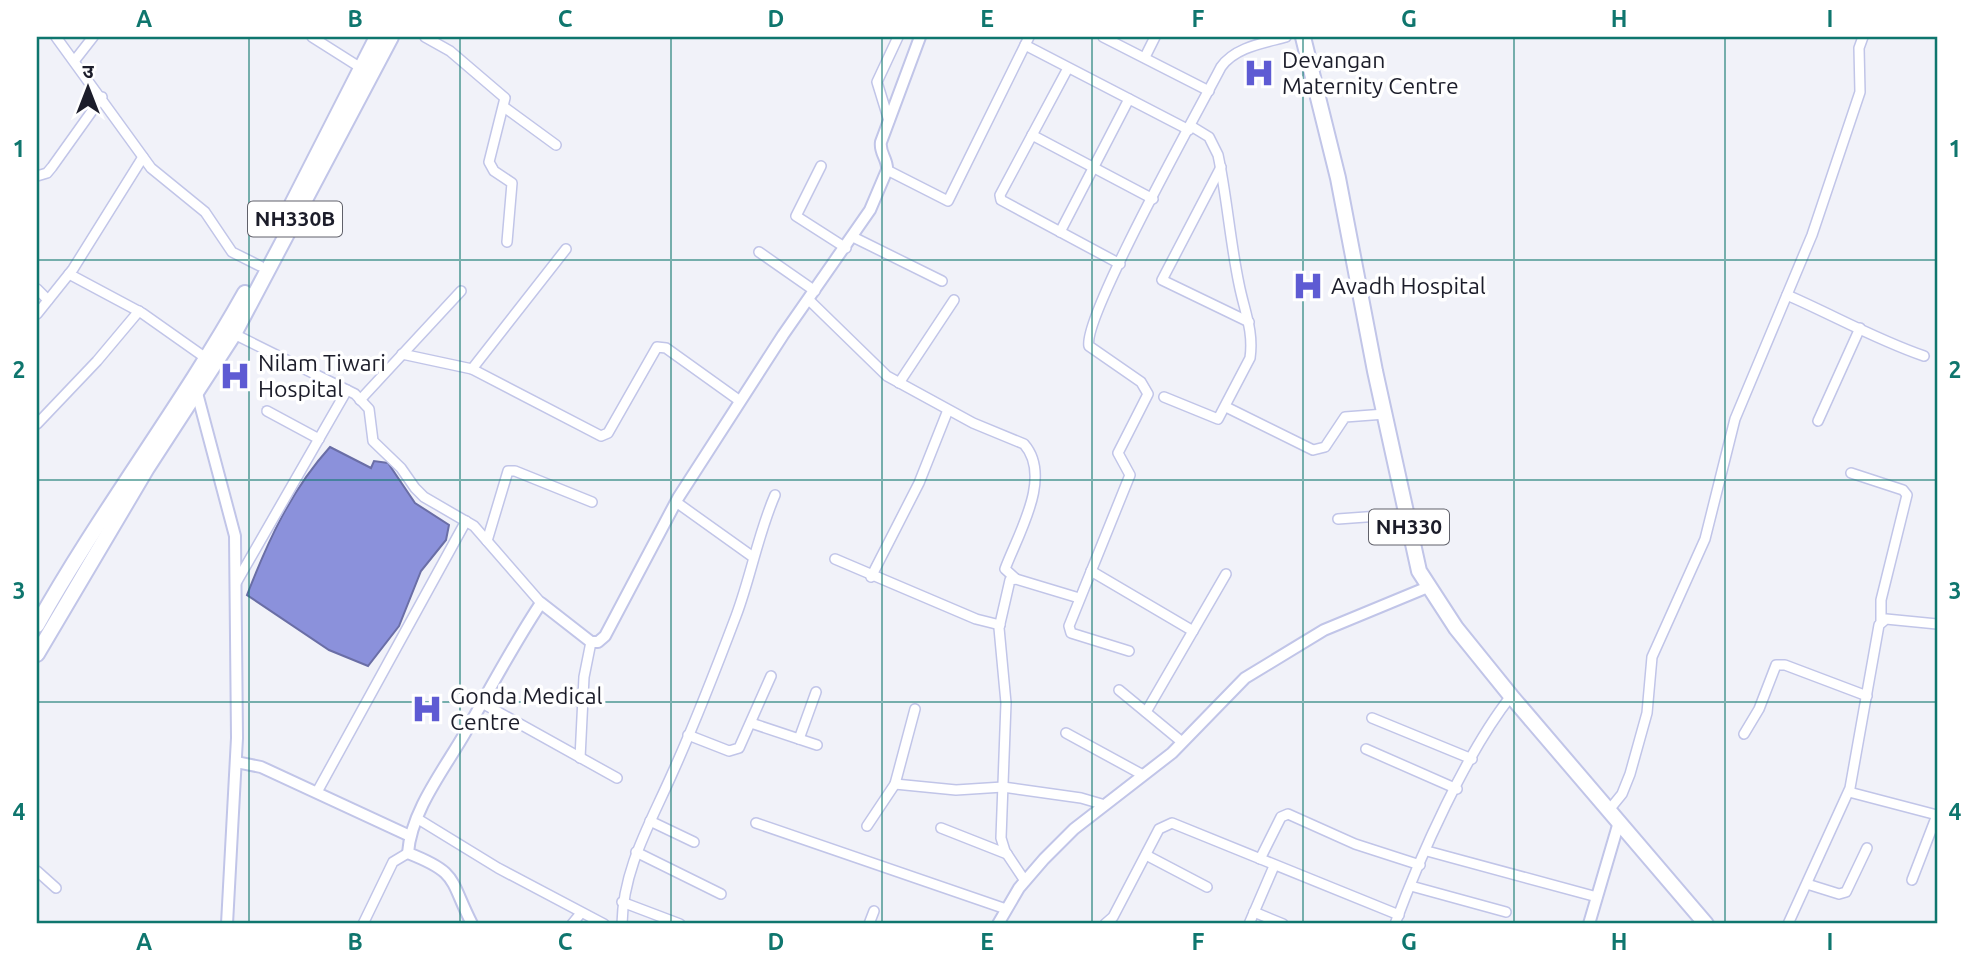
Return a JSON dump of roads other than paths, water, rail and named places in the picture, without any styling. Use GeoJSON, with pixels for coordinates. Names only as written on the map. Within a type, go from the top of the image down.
{"type":"FeatureCollection","features":[{"type":"Feature","properties":{"kind":"highway","name":"NH330B"},"geometry":{"type":"LineString","coordinates":[[229,332],[377,37]]}},
{"type":"Feature","properties":{"kind":"highway","name":"NH330B"},"geometry":{"type":"LineString","coordinates":[[37,625],[92,533],[211,362],[391,37]]}},
{"type":"Feature","properties":{"kind":"highway","name":"NH330"},"geometry":{"type":"LineString","coordinates":[[1303,37],[1338,178],[1413,550],[1428,587],[1456,628],[1511,696],[1706,924]]}},
{"type":"Feature","properties":{"kind":"highway","name":"NH330B"},"geometry":{"type":"LineString","coordinates":[[37,653],[147,468],[197,393],[211,362]]}},
{"type":"Feature","properties":{"kind":"street"},"geometry":{"type":"LineString","coordinates":[[56,37],[161,178],[212,218],[226,245],[260,266]]}},
{"type":"Feature","properties":{"kind":"street"},"geometry":{"type":"LineString","coordinates":[[75,60],[93,37]]}},
{"type":"Feature","properties":{"kind":"street"},"geometry":{"type":"LineString","coordinates":[[312,37],[361,68]]}},
{"type":"Feature","properties":{"kind":"street"},"geometry":{"type":"LineString","coordinates":[[425,37],[450,51],[502,95],[504,107],[489,162],[494,171],[512,183],[507,242]]}},
{"type":"Feature","properties":{"kind":"street"},"geometry":{"type":"LineString","coordinates":[[889,121],[877,82],[898,37]]}},
{"type":"Feature","properties":{"kind":"street"},"geometry":{"type":"LineString","coordinates":[[229,332],[347,390],[360,400],[369,409],[371,435],[378,446],[424,497],[466,521],[541,603],[591,642],[598,642],[612,624],[676,502],[740,401],[870,210],[887,170],[887,162],[880,150],[920,37]]}},
{"type":"Feature","properties":{"kind":"street"},"geometry":{"type":"LineString","coordinates":[[1103,37],[1209,91]]}},
{"type":"Feature","properties":{"kind":"street"},"geometry":{"type":"LineString","coordinates":[[1145,57],[1155,37]]}},
{"type":"Feature","properties":{"kind":"street"},"geometry":{"type":"LineString","coordinates":[[1129,651],[1071,633],[1069,626],[1130,475],[1118,453],[1148,394],[1141,382],[1103,357],[1088,342],[1104,296],[1227,58],[1239,51],[1286,37]]}},
{"type":"Feature","properties":{"kind":"street"},"geometry":{"type":"LineString","coordinates":[[1609,810],[1622,794],[1647,713],[1651,657],[1705,539],[1735,419],[1812,236],[1860,92],[1858,48],[1863,37]]}},
{"type":"Feature","properties":{"kind":"street"},"geometry":{"type":"LineString","coordinates":[[887,170],[948,201],[1027,41],[1068,68],[1214,142],[1221,167],[1239,285],[1249,322],[1250,358],[1220,417],[1215,419],[1164,397]]}},
{"type":"Feature","properties":{"kind":"street"},"geometry":{"type":"LineString","coordinates":[[1068,68],[1000,195],[1001,200],[1120,264]]}},
{"type":"Feature","properties":{"kind":"street"},"geometry":{"type":"LineString","coordinates":[[37,176],[47,173],[52,167],[102,97]]}},
{"type":"Feature","properties":{"kind":"street"},"geometry":{"type":"LineString","coordinates":[[1060,232],[1129,99]]}},
{"type":"Feature","properties":{"kind":"street"},"geometry":{"type":"LineString","coordinates":[[504,107],[556,145]]}},
{"type":"Feature","properties":{"kind":"street"},"geometry":{"type":"LineString","coordinates":[[1032,135],[1153,199]]}},
{"type":"Feature","properties":{"kind":"street"},"geometry":{"type":"LineString","coordinates":[[37,314],[69,274],[143,157]]}},
{"type":"Feature","properties":{"kind":"street"},"geometry":{"type":"LineString","coordinates":[[821,166],[796,216],[846,248]]}},
{"type":"Feature","properties":{"kind":"street"},"geometry":{"type":"LineString","coordinates":[[1221,167],[1162,280],[1249,322]]}},
{"type":"Feature","properties":{"kind":"street"},"geometry":{"type":"LineString","coordinates":[[853,237],[942,281]]}},
{"type":"Feature","properties":{"kind":"street"},"geometry":{"type":"LineString","coordinates":[[472,369],[566,249]]}},
{"type":"Feature","properties":{"kind":"street"},"geometry":{"type":"LineString","coordinates":[[759,252],[812,295],[875,367],[948,410],[1024,444],[1035,460],[1034,487],[1005,569],[1016,579],[1079,598]]}},
{"type":"Feature","properties":{"kind":"street"},"geometry":{"type":"LineString","coordinates":[[69,274],[139,311],[211,362]]}},
{"type":"Feature","properties":{"kind":"street"},"geometry":{"type":"LineString","coordinates":[[37,289],[48,300]]}},
{"type":"Feature","properties":{"kind":"street"},"geometry":{"type":"LineString","coordinates":[[360,400],[461,291]]}},
{"type":"Feature","properties":{"kind":"street"},"geometry":{"type":"LineString","coordinates":[[1787,295],[1860,328],[1885,343],[1924,356]]}},
{"type":"Feature","properties":{"kind":"street"},"geometry":{"type":"LineString","coordinates":[[899,383],[954,300]]}},
{"type":"Feature","properties":{"kind":"street"},"geometry":{"type":"LineString","coordinates":[[37,424],[97,361],[139,311]]}},
{"type":"Feature","properties":{"kind":"street"},"geometry":{"type":"LineString","coordinates":[[1818,421],[1860,328]]}},
{"type":"Feature","properties":{"kind":"street"},"geometry":{"type":"LineString","coordinates":[[402,354],[472,369],[601,436],[608,433],[657,347],[666,348],[740,401]]}},
{"type":"Feature","properties":{"kind":"street"},"geometry":{"type":"LineString","coordinates":[[236,583],[347,390]]}},
{"type":"Feature","properties":{"kind":"street"},"geometry":{"type":"LineString","coordinates":[[197,393],[235,537],[236,762],[224,924]]}},
{"type":"Feature","properties":{"kind":"street"},"geometry":{"type":"LineString","coordinates":[[1226,407],[1313,450],[1325,447],[1345,417],[1385,414]]}},
{"type":"Feature","properties":{"kind":"street"},"geometry":{"type":"LineString","coordinates":[[871,577],[919,483],[948,410]]}},
{"type":"Feature","properties":{"kind":"street"},"geometry":{"type":"LineString","coordinates":[[267,411],[319,439]]}},
{"type":"Feature","properties":{"kind":"street"},"geometry":{"type":"LineString","coordinates":[[487,541],[508,471],[515,471],[592,502]]}},
{"type":"Feature","properties":{"kind":"street"},"geometry":{"type":"LineString","coordinates":[[1788,924],[1849,792],[1881,621],[1881,600],[1907,495],[1903,490],[1851,473]]}},
{"type":"Feature","properties":{"kind":"street"},"geometry":{"type":"LineString","coordinates":[[622,924],[622,902],[636,852],[688,735],[737,614],[775,495]]}},
{"type":"Feature","properties":{"kind":"street"},"geometry":{"type":"LineString","coordinates":[[676,502],[753,557]]}},
{"type":"Feature","properties":{"kind":"street"},"geometry":{"type":"LineString","coordinates":[[1338,519],[1406,514]]}},
{"type":"Feature","properties":{"kind":"street"},"geometry":{"type":"LineString","coordinates":[[317,792],[466,521]]}},
{"type":"Feature","properties":{"kind":"street"},"geometry":{"type":"LineString","coordinates":[[835,559],[871,577],[976,619],[1000,625]]}},
{"type":"Feature","properties":{"kind":"street"},"geometry":{"type":"LineString","coordinates":[[1091,572],[1194,631]]}},
{"type":"Feature","properties":{"kind":"street"},"geometry":{"type":"LineString","coordinates":[[1146,712],[1226,574]]}},
{"type":"Feature","properties":{"kind":"street"},"geometry":{"type":"LineString","coordinates":[[1016,579],[1007,584],[1000,625],[1006,703],[1001,838],[1007,854],[1025,881]]}},
{"type":"Feature","properties":{"kind":"street"},"geometry":{"type":"LineString","coordinates":[[998,924],[1025,881],[1074,830],[1182,742],[1226,695],[1287,651],[1324,630],[1428,587]]}},
{"type":"Feature","properties":{"kind":"street"},"geometry":{"type":"LineString","coordinates":[[408,853],[410,836],[418,820],[541,603]]}},
{"type":"Feature","properties":{"kind":"street"},"geometry":{"type":"LineString","coordinates":[[1881,621],[1937,624]]}},
{"type":"Feature","properties":{"kind":"street"},"geometry":{"type":"LineString","coordinates":[[580,758],[584,677],[591,642]]}},
{"type":"Feature","properties":{"kind":"street"},"geometry":{"type":"LineString","coordinates":[[1744,734],[1759,709],[1776,665],[1785,665],[1867,696]]}},
{"type":"Feature","properties":{"kind":"street"},"geometry":{"type":"LineString","coordinates":[[688,735],[735,751],[742,744],[771,676]]}},
{"type":"Feature","properties":{"kind":"street"},"geometry":{"type":"LineString","coordinates":[[1119,690],[1182,742]]}},
{"type":"Feature","properties":{"kind":"street"},"geometry":{"type":"LineString","coordinates":[[799,739],[816,692]]}},
{"type":"Feature","properties":{"kind":"street"},"geometry":{"type":"LineString","coordinates":[[1105,924],[1113,918],[1159,830],[1172,823],[1397,920],[1457,789],[1492,722],[1511,696]]}},
{"type":"Feature","properties":{"kind":"street"},"geometry":{"type":"LineString","coordinates":[[482,703],[617,778]]}},
{"type":"Feature","properties":{"kind":"street"},"geometry":{"type":"LineString","coordinates":[[867,826],[895,784],[915,709]]}},
{"type":"Feature","properties":{"kind":"street"},"geometry":{"type":"LineString","coordinates":[[1372,718],[1472,760]]}},
{"type":"Feature","properties":{"kind":"street"},"geometry":{"type":"LineString","coordinates":[[751,723],[817,745]]}},
{"type":"Feature","properties":{"kind":"street"},"geometry":{"type":"LineString","coordinates":[[1066,733],[1143,775]]}},
{"type":"Feature","properties":{"kind":"street"},"geometry":{"type":"LineString","coordinates":[[1366,749],[1457,789]]}},
{"type":"Feature","properties":{"kind":"street"},"geometry":{"type":"LineString","coordinates":[[236,762],[261,767],[410,836]]}},
{"type":"Feature","properties":{"kind":"street"},"geometry":{"type":"LineString","coordinates":[[895,784],[956,790],[1003,787],[1081,797],[1105,805]]}},
{"type":"Feature","properties":{"kind":"street"},"geometry":{"type":"LineString","coordinates":[[1849,792],[1937,815],[1912,880]]}},
{"type":"Feature","properties":{"kind":"street"},"geometry":{"type":"LineString","coordinates":[[1260,859],[1281,817],[1288,814],[1355,844],[1420,865]]}},
{"type":"Feature","properties":{"kind":"street"},"geometry":{"type":"LineString","coordinates":[[418,820],[604,924]]}},
{"type":"Feature","properties":{"kind":"street"},"geometry":{"type":"LineString","coordinates":[[650,821],[694,842]]}},
{"type":"Feature","properties":{"kind":"street"},"geometry":{"type":"LineString","coordinates":[[1589,924],[1619,822]]}},
{"type":"Feature","properties":{"kind":"street"},"geometry":{"type":"LineString","coordinates":[[756,823],[1006,909]]}},
{"type":"Feature","properties":{"kind":"street"},"geometry":{"type":"LineString","coordinates":[[941,828],[1007,854]]}},
{"type":"Feature","properties":{"kind":"street"},"geometry":{"type":"LineString","coordinates":[[1807,884],[1839,894],[1846,892],[1867,848]]}},
{"type":"Feature","properties":{"kind":"street"},"geometry":{"type":"LineString","coordinates":[[1427,851],[1597,897]]}},
{"type":"Feature","properties":{"kind":"street"},"geometry":{"type":"LineString","coordinates":[[636,852],[721,894]]}},
{"type":"Feature","properties":{"kind":"street"},"geometry":{"type":"LineString","coordinates":[[363,924],[393,862],[408,853]]}},
{"type":"Feature","properties":{"kind":"street"},"geometry":{"type":"LineString","coordinates":[[408,853],[443,868],[450,876],[472,924]]}},
{"type":"Feature","properties":{"kind":"street"},"geometry":{"type":"LineString","coordinates":[[1146,855],[1207,887]]}},
{"type":"Feature","properties":{"kind":"street"},"geometry":{"type":"LineString","coordinates":[[1249,924],[1274,866]]}},
{"type":"Feature","properties":{"kind":"street"},"geometry":{"type":"LineString","coordinates":[[37,871],[56,888]]}},
{"type":"Feature","properties":{"kind":"street"},"geometry":{"type":"LineString","coordinates":[[1411,886],[1506,912]]}},
{"type":"Feature","properties":{"kind":"street"},"geometry":{"type":"LineString","coordinates":[[622,902],[680,924]]}},
{"type":"Feature","properties":{"kind":"street"},"geometry":{"type":"LineString","coordinates":[[869,924],[874,911]]}},
{"type":"Feature","properties":{"kind":"street"},"geometry":{"type":"LineString","coordinates":[[1254,912],[1283,924]]}},
{"type":"Feature","properties":{"kind":"street"},"geometry":{"type":"LineString","coordinates":[[572,924],[581,913]]}},
{"type":"Feature","properties":{"kind":"water"},"geometry":{"type":"Polygon","coordinates":[[[330,447],[371,468],[374,461],[388,463],[415,503],[449,525],[446,540],[421,571],[399,626],[368,666],[329,650],[247,595],[263,555],[292,498],[330,447]]]}},
{"type":"Feature","properties":{"kind":"place","name":"Devangan Maternity Centre"},"geometry":{"type":"Point","coordinates":[1259,73]}},
{"type":"Feature","properties":{"kind":"place","name":"Avadh Hospital"},"geometry":{"type":"Point","coordinates":[1308,286]}},
{"type":"Feature","properties":{"kind":"place","name":"Nilam Tiwari Hospital"},"geometry":{"type":"Point","coordinates":[235,376]}},
{"type":"Feature","properties":{"kind":"place","name":"Gonda Medical Centre"},"geometry":{"type":"Point","coordinates":[427,709]}}]}
